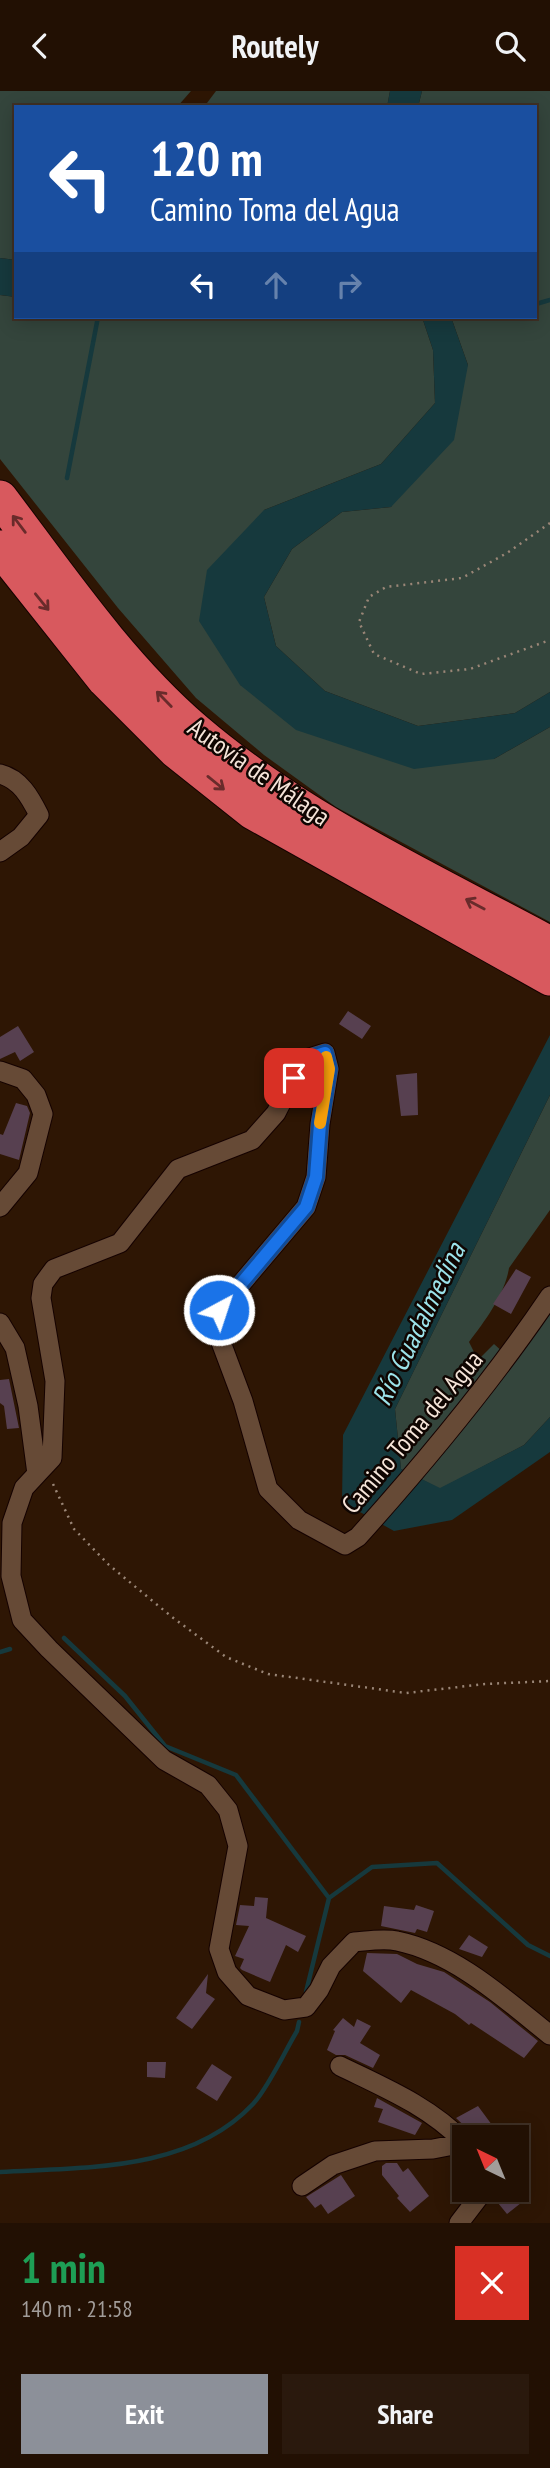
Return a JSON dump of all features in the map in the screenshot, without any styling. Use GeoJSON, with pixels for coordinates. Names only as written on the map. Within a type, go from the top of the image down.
{"type":"FeatureCollection","features":[{"type":"Feature","properties":{"kind":"highway","name":"Autovía de Málaga"},"geometry":{"type":"LineString","coordinates":[[0,498],[126,660],[194,730],[267,785],[539,955]]}},
{"type":"Feature","properties":{"kind":"highway","name":"Autovía de Málaga"},"geometry":{"type":"LineString","coordinates":[[0,548],[105,680],[175,750],[253,812],[539,955]]}},
{"type":"Feature","properties":{"kind":"street"},"geometry":{"type":"LineString","coordinates":[[0,774],[10,776],[29,795],[39,815],[21,837],[0,852]]}},
{"type":"Feature","properties":{"kind":"street","name":"Camino Toma del Agua"},"geometry":{"type":"LineString","coordinates":[[37,1474],[52,1458],[55,1381],[41,1298],[43,1284],[54,1269],[120,1243],[178,1169],[252,1140],[276,1113],[303,1060],[325,1053],[329,1069],[320,1124],[316,1177],[306,1207],[219,1310],[216,1329],[243,1401],[268,1489],[299,1520],[345,1545],[358,1537],[442,1443],[509,1357],[550,1296]]}},
{"type":"Feature","properties":{"kind":"street"},"geometry":{"type":"LineString","coordinates":[[0,1071],[23,1079],[36,1095],[43,1114],[28,1173],[0,1207]]}},
{"type":"Feature","properties":{"kind":"street"},"geometry":{"type":"LineString","coordinates":[[0,1323],[15,1347],[28,1406],[37,1474],[23,1487],[12,1523],[11,1576],[22,1620],[164,1761],[208,1785],[228,1810],[238,1846],[219,1949],[226,1972],[248,1996],[284,2010],[306,2007],[319,1990],[331,1966],[354,1942],[395,1940],[436,1952],[506,2000],[550,2035]]}},
{"type":"Feature","properties":{"kind":"street"},"geometry":{"type":"LineString","coordinates":[[340,2066],[417,2104],[443,2120],[452,2129]]}},
{"type":"Feature","properties":{"kind":"street"},"geometry":{"type":"LineString","coordinates":[[302,2186],[333,2165],[375,2151],[433,2149],[452,2145]]}},
{"type":"Feature","properties":{"kind":"street"},"geometry":{"type":"LineString","coordinates":[[459,2223],[475,2202]]}},
{"type":"Feature","properties":{"kind":"path"},"geometry":{"type":"LineString","coordinates":[[550,523],[507,553],[462,578],[386,587],[369,597],[359,622],[374,654],[421,674],[470,669],[550,640]]}},
{"type":"Feature","properties":{"kind":"path"},"geometry":{"type":"LineString","coordinates":[[37,1474],[50,1479],[74,1529],[109,1565],[226,1657],[268,1674],[406,1693],[485,1684],[550,1681]]}},
{"type":"Feature","properties":{"kind":"green space"},"geometry":{"type":"Polygon","coordinates":[[[0,91],[191,91],[179,105],[14,105],[14,260],[0,258],[0,91]]]}},
{"type":"Feature","properties":{"kind":"green space"},"geometry":{"type":"Polygon","coordinates":[[[216,91],[390,91],[387,105],[206,105],[216,91]]]}},
{"type":"Feature","properties":{"kind":"green space"},"geometry":{"type":"Polygon","coordinates":[[[422,91],[550,91],[550,692],[515,713],[418,726],[325,691],[276,646],[264,597],[292,549],[342,512],[391,507],[468,365],[452,319],[537,319],[537,105],[418,105],[422,91]]]}},
{"type":"Feature","properties":{"kind":"green space"},"geometry":{"type":"Polygon","coordinates":[[[0,295],[14,297],[14,319],[423,319],[433,350],[435,403],[381,464],[264,510],[240,685],[494,759],[550,727],[550,922],[336,807],[264,755],[196,698],[118,608],[0,459],[0,295]]]}},
{"type":"Feature","properties":{"kind":"green space"},"geometry":{"type":"Polygon","coordinates":[[[550,1095],[550,1210],[509,1268],[499,1297],[469,1342],[478,1360],[494,1344],[504,1353],[407,1472],[401,1469],[395,1409],[550,1095]]]}},
{"type":"Feature","properties":{"kind":"green space"},"geometry":{"type":"Polygon","coordinates":[[[550,1304],[550,1417],[524,1445],[440,1489],[419,1478],[550,1304]]]}},
{"type":"Feature","properties":{"kind":"water"},"geometry":{"type":"Polygon","coordinates":[[[390,91],[422,91],[418,105],[387,105],[390,91]]]}},
{"type":"Feature","properties":{"kind":"water"},"geometry":{"type":"Polygon","coordinates":[[[0,258],[14,260],[14,297],[0,295],[0,258]]]}},
{"type":"Feature","properties":{"kind":"water"},"geometry":{"type":"Polygon","coordinates":[[[423,319],[452,319],[468,365],[454,440],[391,507],[342,512],[292,549],[264,597],[276,646],[325,691],[418,726],[515,713],[550,692],[550,727],[494,759],[414,769],[296,730],[240,685],[199,621],[207,570],[264,510],[381,464],[435,403],[433,350],[423,319]]]}},
{"type":"Feature","properties":{"kind":"water","name":"Río Guadalmedina"},"geometry":{"type":"Polygon","coordinates":[[[550,1035],[550,1095],[395,1409],[401,1469],[440,1488],[524,1445],[550,1417],[550,1452],[452,1520],[394,1531],[342,1502],[343,1435],[550,1035]]]}},
{"type":"Feature","properties":{"kind":"building"},"geometry":{"type":"Polygon","coordinates":[[[348,1011],[371,1026],[362,1039],[339,1024],[348,1011]]]}},
{"type":"Feature","properties":{"kind":"building"},"geometry":{"type":"Polygon","coordinates":[[[18,1026],[34,1052],[20,1061],[15,1052],[0,1059],[0,1037],[18,1026]]]}},
{"type":"Feature","properties":{"kind":"building"},"geometry":{"type":"Polygon","coordinates":[[[417,1073],[418,1115],[401,1116],[396,1075],[417,1073]]]}},
{"type":"Feature","properties":{"kind":"building"},"geometry":{"type":"Polygon","coordinates":[[[16,1103],[27,1106],[30,1113],[19,1160],[0,1154],[0,1134],[3,1135],[16,1103]]]}},
{"type":"Feature","properties":{"kind":"building"},"geometry":{"type":"Polygon","coordinates":[[[516,1269],[531,1277],[511,1314],[493,1304],[516,1269]]]}},
{"type":"Feature","properties":{"kind":"building"},"geometry":{"type":"Polygon","coordinates":[[[9,1379],[19,1428],[7,1429],[4,1406],[0,1403],[0,1380],[9,1379]]]}},
{"type":"Feature","properties":{"kind":"building"},"geometry":{"type":"Polygon","coordinates":[[[255,1897],[268,1898],[266,1918],[306,1936],[298,1952],[286,1945],[270,1982],[242,1970],[240,1968],[244,1959],[235,1956],[249,1926],[236,1925],[240,1905],[254,1906],[255,1897]]]}},
{"type":"Feature","properties":{"kind":"building"},"geometry":{"type":"Polygon","coordinates":[[[416,1905],[434,1911],[427,1932],[417,1929],[415,1933],[381,1926],[384,1906],[414,1910],[416,1905]]]}},
{"type":"Feature","properties":{"kind":"building"},"geometry":{"type":"Polygon","coordinates":[[[469,1935],[488,1947],[482,1957],[459,1949],[469,1935]]]}},
{"type":"Feature","properties":{"kind":"building"},"geometry":{"type":"Polygon","coordinates":[[[367,1953],[397,1954],[417,1964],[444,1972],[490,2002],[538,2041],[524,2058],[471,2023],[469,2025],[455,2014],[411,1990],[401,2003],[363,1971],[367,1953]]]}},
{"type":"Feature","properties":{"kind":"building"},"geometry":{"type":"Polygon","coordinates":[[[208,1974],[206,1993],[215,1999],[192,2029],[176,2018],[208,1974]]]}},
{"type":"Feature","properties":{"kind":"building"},"geometry":{"type":"Polygon","coordinates":[[[343,2018],[354,2027],[357,2019],[371,2026],[360,2043],[380,2055],[373,2068],[327,2050],[335,2031],[333,2030],[343,2018]]]}},
{"type":"Feature","properties":{"kind":"building"},"geometry":{"type":"Polygon","coordinates":[[[147,2062],[166,2062],[165,2078],[147,2077],[147,2062]]]}},
{"type":"Feature","properties":{"kind":"building"},"geometry":{"type":"Polygon","coordinates":[[[212,2064],[232,2077],[217,2101],[196,2088],[212,2064]]]}},
{"type":"Feature","properties":{"kind":"building"},"geometry":{"type":"Polygon","coordinates":[[[377,2098],[422,2123],[415,2135],[378,2122],[383,2109],[374,2107],[377,2098]]]}},
{"type":"Feature","properties":{"kind":"building"},"geometry":{"type":"Polygon","coordinates":[[[478,2106],[492,2125],[463,2125],[456,2118],[478,2106]]]}},
{"type":"Feature","properties":{"kind":"building"},"geometry":{"type":"Polygon","coordinates":[[[386,2163],[397,2163],[403,2172],[408,2168],[429,2196],[410,2212],[382,2175],[382,2166],[386,2163]]]}},
{"type":"Feature","properties":{"kind":"building"},"geometry":{"type":"Polygon","coordinates":[[[341,2175],[355,2196],[328,2214],[321,2204],[315,2208],[306,2197],[341,2175]]]}},
{"type":"Feature","properties":{"kind":"building"},"geometry":{"type":"Polygon","coordinates":[[[499,2202],[522,2202],[507,2214],[499,2202]]]}},
{"type":"Feature","properties":{"kind":"waterway"},"geometry":{"type":"LineString","coordinates":[[537,304],[550,300]]}},
{"type":"Feature","properties":{"kind":"waterway"},"geometry":{"type":"LineString","coordinates":[[67,478],[98,319]]}},
{"type":"Feature","properties":{"kind":"waterway"},"geometry":{"type":"LineString","coordinates":[[64,1638],[125,1696],[165,1746],[236,1775],[329,1898]]}},
{"type":"Feature","properties":{"kind":"waterway"},"geometry":{"type":"LineString","coordinates":[[0,1652],[10,1649]]}},
{"type":"Feature","properties":{"kind":"waterway"},"geometry":{"type":"LineString","coordinates":[[306,1992],[329,1898],[372,1867],[437,1863],[528,1945],[550,1956]]}},
{"type":"Feature","properties":{"kind":"waterway"},"geometry":{"type":"LineString","coordinates":[[0,2172],[134,2162],[198,2143],[227,2126],[253,2104],[265,2089],[297,2031],[299,2022]]}},
{"type":"Feature","properties":{"kind":"slow traffic"},"geometry":{"type":"LineString","coordinates":[[320,1123],[329,1069],[326,1057]]}},
{"type":"Feature","properties":{"kind":"route"},"geometry":{"type":"LineString","coordinates":[[219,1310],[306,1207],[316,1177],[320,1124],[329,1069],[325,1053],[303,1060],[294,1078]]}}]}
